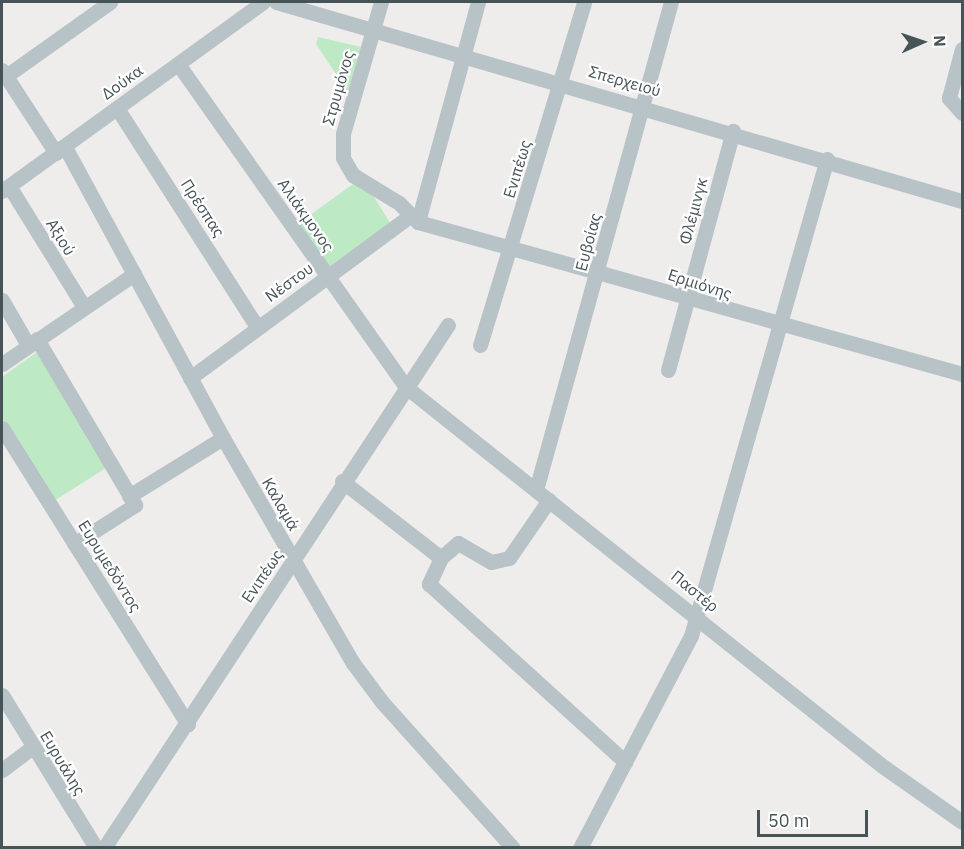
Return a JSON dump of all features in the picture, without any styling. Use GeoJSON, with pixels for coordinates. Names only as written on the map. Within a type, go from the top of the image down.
{"type":"FeatureCollection","features":[{"type":"Feature","properties":{"kind":"street"},"geometry":{"type":"LineString","coordinates":[[4,73],[110,2]]}},
{"type":"Feature","properties":{"kind":"street","name":"Δούκα"},"geometry":{"type":"LineString","coordinates":[[5,189],[263,2]]}},
{"type":"Feature","properties":{"kind":"street","name":"Σπερχειού"},"geometry":{"type":"LineString","coordinates":[[276,2],[733,131],[963,201]]}},
{"type":"Feature","properties":{"kind":"street","name":"Στρυμόνος"},"geometry":{"type":"LineString","coordinates":[[381,2],[343,134],[343,158],[353,175],[399,203],[418,221]]}},
{"type":"Feature","properties":{"kind":"street"},"geometry":{"type":"LineString","coordinates":[[418,221],[478,2]]}},
{"type":"Feature","properties":{"kind":"street","name":"Ενιπέως"},"geometry":{"type":"LineString","coordinates":[[480,345],[584,2]]}},
{"type":"Feature","properties":{"kind":"street","name":"Ευβοίας"},"geometry":{"type":"LineString","coordinates":[[536,490],[599,272],[671,2]]}},
{"type":"Feature","properties":{"kind":"street"},"geometry":{"type":"LineString","coordinates":[[963,48],[949,98],[963,113]]}},
{"type":"Feature","properties":{"kind":"street","name":"Αλιάκμονος"},"geometry":{"type":"LineString","coordinates":[[178,64],[406,387]]}},
{"type":"Feature","properties":{"kind":"street","name":"Καλαμά"},"geometry":{"type":"LineString","coordinates":[[4,73],[60,150],[134,274],[223,438],[370,688],[513,848]]}},
{"type":"Feature","properties":{"kind":"street","name":"Πρέσπας"},"geometry":{"type":"LineString","coordinates":[[117,108],[257,327]]}},
{"type":"Feature","properties":{"kind":"street","name":"Φλέμινγκ"},"geometry":{"type":"LineString","coordinates":[[668,370],[733,131]]}},
{"type":"Feature","properties":{"kind":"street"},"geometry":{"type":"LineString","coordinates":[[580,848],[690,636],[827,159]]}},
{"type":"Feature","properties":{"kind":"street","name":"Αξιού"},"geometry":{"type":"LineString","coordinates":[[5,189],[84,307]]}},
{"type":"Feature","properties":{"kind":"street","name":"Ερμιόνης"},"geometry":{"type":"LineString","coordinates":[[418,221],[688,299],[963,374]]}},
{"type":"Feature","properties":{"kind":"street","name":"Νέστου"},"geometry":{"type":"LineString","coordinates":[[190,378],[327,277],[418,221]]}},
{"type":"Feature","properties":{"kind":"street"},"geometry":{"type":"LineString","coordinates":[[2,364],[134,274]]}},
{"type":"Feature","properties":{"kind":"street"},"geometry":{"type":"LineString","coordinates":[[2,300],[32,342],[135,505],[74,544]]}},
{"type":"Feature","properties":{"kind":"street","name":"Ενιπέως"},"geometry":{"type":"LineString","coordinates":[[104,848],[294,562],[342,481],[448,325]]}},
{"type":"Feature","properties":{"kind":"street","name":"Παστέρ"},"geometry":{"type":"LineString","coordinates":[[406,387],[696,615],[881,765],[963,822]]}},
{"type":"Feature","properties":{"kind":"street","name":"Ευρυμεδόντος"},"geometry":{"type":"LineString","coordinates":[[2,428],[188,723]]}},
{"type":"Feature","properties":{"kind":"street"},"geometry":{"type":"LineString","coordinates":[[129,496],[223,438]]}},
{"type":"Feature","properties":{"kind":"street"},"geometry":{"type":"LineString","coordinates":[[342,481],[441,558]]}},
{"type":"Feature","properties":{"kind":"street"},"geometry":{"type":"LineString","coordinates":[[549,500],[502,562],[491,562],[463,543],[441,558],[429,577],[431,589],[625,762]]}},
{"type":"Feature","properties":{"kind":"street","name":"Ευρυάλης"},"geometry":{"type":"LineString","coordinates":[[2,695],[96,848]]}},
{"type":"Feature","properties":{"kind":"street"},"geometry":{"type":"LineString","coordinates":[[2,770],[32,747]]}},
{"type":"Feature","properties":{"kind":"green space"},"geometry":{"type":"Polygon","coordinates":[[[318,37],[361,47],[348,92],[316,44],[318,37]]]}},
{"type":"Feature","properties":{"kind":"green space"},"geometry":{"type":"Polygon","coordinates":[[[356,182],[372,194],[391,224],[329,268],[299,223],[356,182]]]}},
{"type":"Feature","properties":{"kind":"green space"},"geometry":{"type":"Polygon","coordinates":[[[37,352],[106,468],[54,501],[2,418],[2,377],[37,352]]]}}]}
